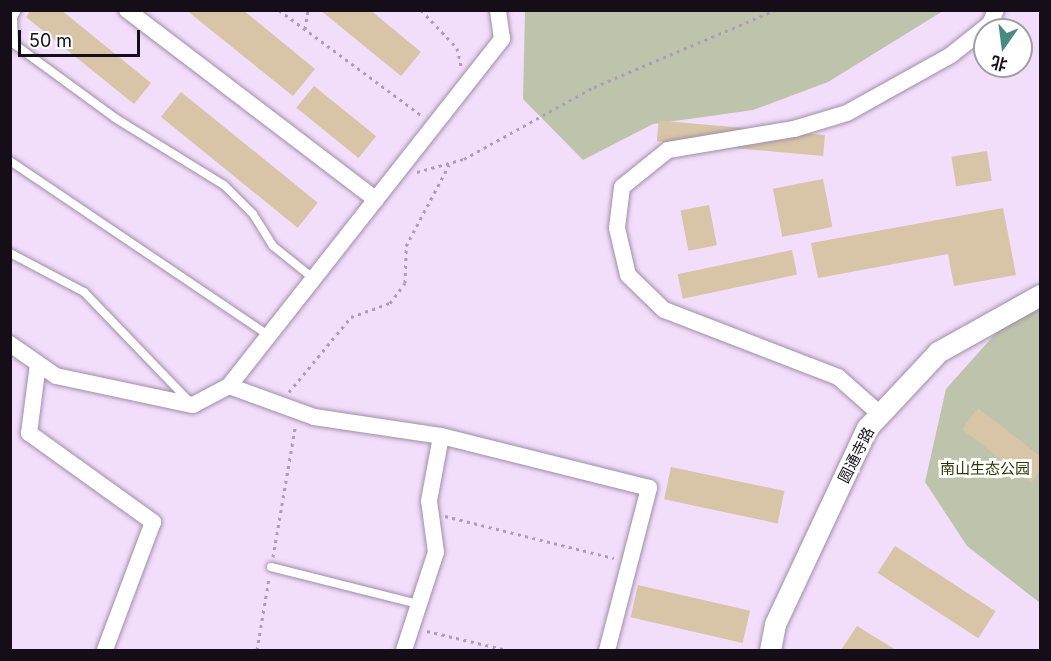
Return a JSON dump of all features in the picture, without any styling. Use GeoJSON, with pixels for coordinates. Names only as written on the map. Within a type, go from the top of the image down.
{"type":"FeatureCollection","features":[{"type":"Feature","properties":{"kind":"street"},"geometry":{"type":"LineString","coordinates":[[127,10],[376,200]]}},
{"type":"Feature","properties":{"kind":"street"},"geometry":{"type":"LineString","coordinates":[[10,344],[56,376],[193,405],[229,386],[502,39],[498,10]]}},
{"type":"Feature","properties":{"kind":"street"},"geometry":{"type":"LineString","coordinates":[[880,414],[838,377],[664,310],[628,274],[617,228],[622,187],[668,150],[794,129],[847,113],[951,55],[990,24],[996,10]]}},
{"type":"Feature","properties":{"kind":"street","name":"圆通寺路"},"geometry":{"type":"LineString","coordinates":[[770,651],[775,624],[867,428],[938,352],[1041,295]]}},
{"type":"Feature","properties":{"kind":"street"},"geometry":{"type":"LineString","coordinates":[[38,364],[28,433],[153,522],[105,651]]}},
{"type":"Feature","properties":{"kind":"street"},"geometry":{"type":"LineString","coordinates":[[229,386],[281,402],[314,417],[441,436],[649,488],[607,651]]}},
{"type":"Feature","properties":{"kind":"street"},"geometry":{"type":"LineString","coordinates":[[404,651],[436,552],[430,512],[441,436]]}},
{"type":"Feature","properties":{"kind":"lane"},"geometry":{"type":"LineString","coordinates":[[17,10],[12,17],[14,44],[115,118],[224,185],[253,214],[273,246],[314,279]]}},
{"type":"Feature","properties":{"kind":"lane"},"geometry":{"type":"LineString","coordinates":[[10,161],[268,336]]}},
{"type":"Feature","properties":{"kind":"lane"},"geometry":{"type":"LineString","coordinates":[[10,253],[84,292],[193,405]]}},
{"type":"Feature","properties":{"kind":"lane"},"geometry":{"type":"LineString","coordinates":[[271,567],[418,604]]}},
{"type":"Feature","properties":{"kind":"path"},"geometry":{"type":"LineString","coordinates":[[279,10],[435,125]]}},
{"type":"Feature","properties":{"kind":"path"},"geometry":{"type":"LineString","coordinates":[[305,31],[308,10]]}},
{"type":"Feature","properties":{"kind":"path"},"geometry":{"type":"LineString","coordinates":[[421,10],[457,48],[466,85]]}},
{"type":"Feature","properties":{"kind":"path"},"geometry":{"type":"LineString","coordinates":[[391,180],[450,163],[594,87],[775,10]]}},
{"type":"Feature","properties":{"kind":"path"},"geometry":{"type":"LineString","coordinates":[[281,402],[351,317],[390,303],[405,283],[406,246],[450,163]]}},
{"type":"Feature","properties":{"kind":"path"},"geometry":{"type":"LineString","coordinates":[[257,651],[297,410]]}},
{"type":"Feature","properties":{"kind":"path"},"geometry":{"type":"LineString","coordinates":[[430,512],[630,562]]}},
{"type":"Feature","properties":{"kind":"path"},"geometry":{"type":"LineString","coordinates":[[411,627],[507,651]]}},
{"type":"Feature","properties":{"kind":"green space"},"geometry":{"type":"Polygon","coordinates":[[[525,10],[943,11],[828,82],[753,110],[653,124],[583,160],[523,99],[525,10]]]}},
{"type":"Feature","properties":{"kind":"green space","name":"南山生态公园"},"geometry":{"type":"Polygon","coordinates":[[[1040,303],[1040,603],[967,546],[925,482],[946,389],[1004,324],[1040,303]]]}},
{"type":"Feature","properties":{"kind":"building"},"geometry":{"type":"Polygon","coordinates":[[[31,10],[61,10],[151,83],[134,104],[26,17],[31,10]]]}},
{"type":"Feature","properties":{"kind":"building"},"geometry":{"type":"Polygon","coordinates":[[[186,10],[243,10],[315,69],[293,96],[186,10]]]}},
{"type":"Feature","properties":{"kind":"building"},"geometry":{"type":"Polygon","coordinates":[[[320,10],[370,10],[421,52],[401,76],[320,10]]]}},
{"type":"Feature","properties":{"kind":"building"},"geometry":{"type":"Polygon","coordinates":[[[314,86],[376,136],[359,158],[296,108],[314,86]]]}},
{"type":"Feature","properties":{"kind":"building"},"geometry":{"type":"Polygon","coordinates":[[[181,92],[318,203],[298,228],[161,117],[181,92]]]}},
{"type":"Feature","properties":{"kind":"building"},"geometry":{"type":"Polygon","coordinates":[[[659,120],[825,135],[823,156],[657,141],[659,120]]]}},
{"type":"Feature","properties":{"kind":"building"},"geometry":{"type":"Polygon","coordinates":[[[987,151],[992,181],[956,186],[951,157],[987,151]]]}},
{"type":"Feature","properties":{"kind":"building"},"geometry":{"type":"Polygon","coordinates":[[[823,179],[832,227],[782,237],[773,189],[823,179]]]}},
{"type":"Feature","properties":{"kind":"building"},"geometry":{"type":"Polygon","coordinates":[[[709,205],[717,245],[688,251],[681,211],[709,205]]]}},
{"type":"Feature","properties":{"kind":"building"},"geometry":{"type":"Polygon","coordinates":[[[1003,208],[1016,275],[954,286],[948,254],[818,278],[811,243],[1003,208]]]}},
{"type":"Feature","properties":{"kind":"building"},"geometry":{"type":"Polygon","coordinates":[[[792,250],[797,274],[683,299],[678,274],[792,250]]]}},
{"type":"Feature","properties":{"kind":"building"},"geometry":{"type":"Polygon","coordinates":[[[978,408],[1040,456],[1040,470],[1031,483],[962,429],[978,408]]]}},
{"type":"Feature","properties":{"kind":"building"},"geometry":{"type":"Polygon","coordinates":[[[671,467],[784,491],[778,523],[664,499],[671,467]]]}},
{"type":"Feature","properties":{"kind":"building"},"geometry":{"type":"Polygon","coordinates":[[[895,546],[996,611],[978,638],[878,573],[895,546]]]}},
{"type":"Feature","properties":{"kind":"building"},"geometry":{"type":"Polygon","coordinates":[[[638,585],[750,611],[743,643],[631,617],[638,585]]]}},
{"type":"Feature","properties":{"kind":"building"},"geometry":{"type":"Polygon","coordinates":[[[857,626],[896,650],[841,650],[857,626]]]}}]}
